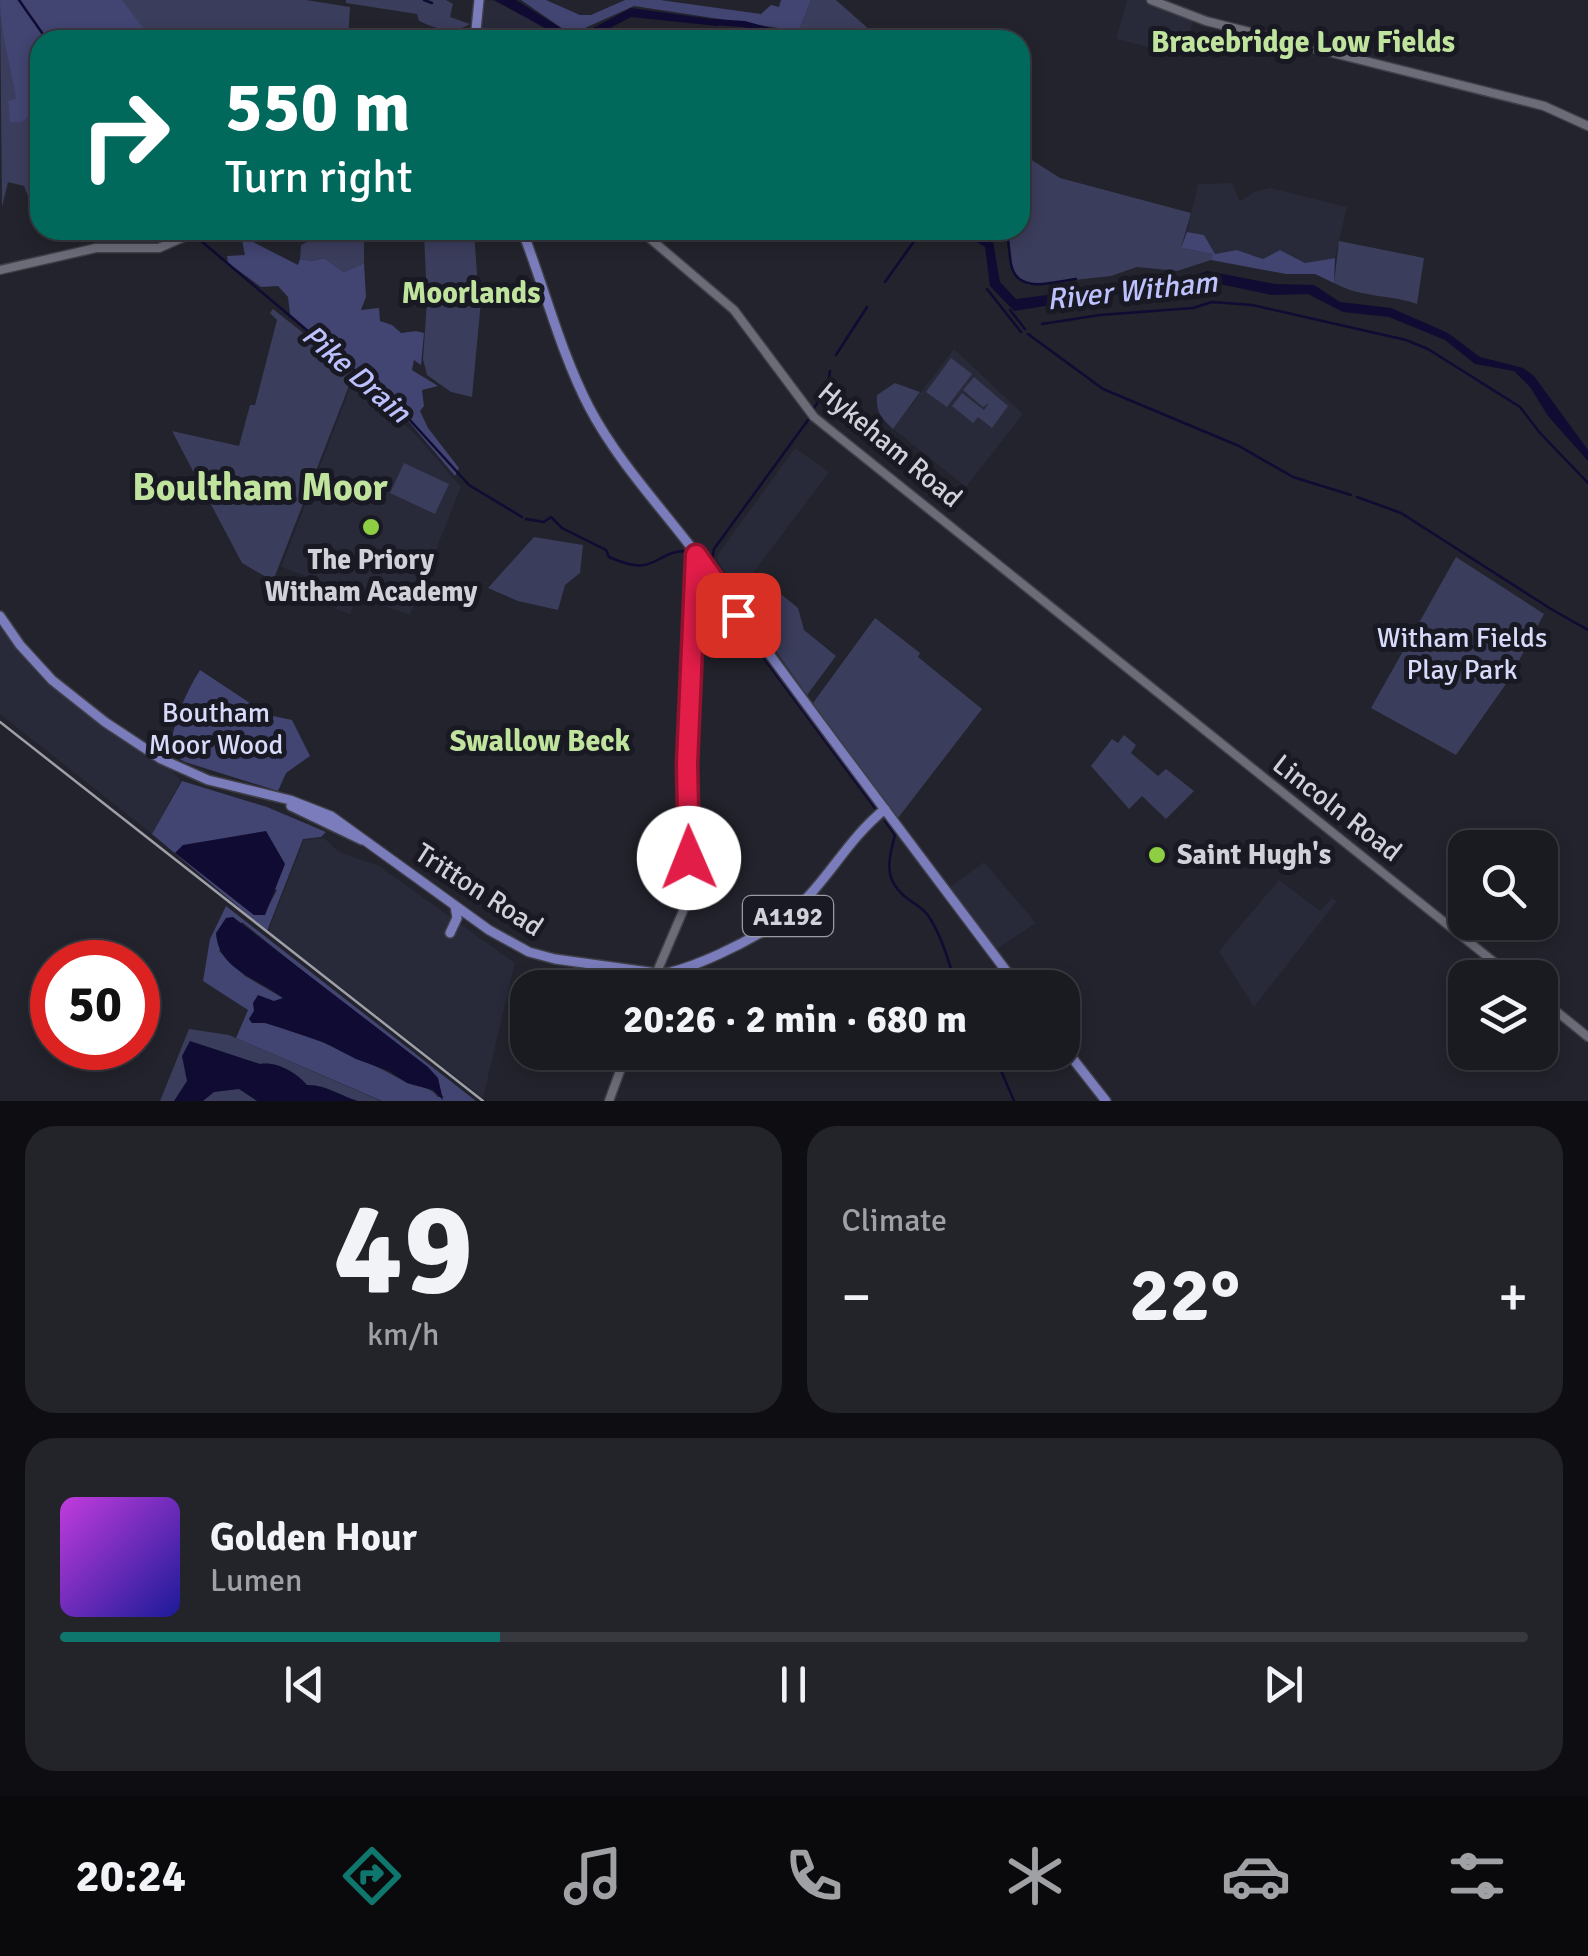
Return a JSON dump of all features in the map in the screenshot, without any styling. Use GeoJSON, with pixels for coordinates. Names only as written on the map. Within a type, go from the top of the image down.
{"type":"FeatureCollection","features":[{"type":"Feature","properties":{"kind":"main road"},"geometry":{"type":"LineString","coordinates":[[476,30],[479,0]]}},
{"type":"Feature","properties":{"kind":"main road"},"geometry":{"type":"LineString","coordinates":[[525,240],[550,318],[590,408],[612,446],[1006,970]]}},
{"type":"Feature","properties":{"kind":"main road","name":"Tritton Road"},"geometry":{"type":"LineString","coordinates":[[0,616],[20,646],[52,680],[124,735],[186,771],[331,816],[362,835],[362,840]]}},
{"type":"Feature","properties":{"kind":"main road","name":"Tritton Road"},"geometry":{"type":"LineString","coordinates":[[265,795],[362,840],[474,923],[538,956],[629,970]]}},
{"type":"Feature","properties":{"kind":"main road","name":"Tritton Road"},"geometry":{"type":"LineString","coordinates":[[671,970],[691,966],[781,921],[811,893],[857,833],[885,809]]}},
{"type":"Feature","properties":{"kind":"main road"},"geometry":{"type":"LineString","coordinates":[[331,816],[346,834]]}},
{"type":"Feature","properties":{"kind":"main road"},"geometry":{"type":"LineString","coordinates":[[450,933],[457,916],[454,906]]}},
{"type":"Feature","properties":{"kind":"main road"},"geometry":{"type":"LineString","coordinates":[[1080,1067],[1106,1101]]}},
{"type":"Feature","properties":{"kind":"street"},"geometry":{"type":"LineString","coordinates":[[1151,0],[1206,21],[1544,106],[1588,126]]}},
{"type":"Feature","properties":{"kind":"street"},"geometry":{"type":"LineString","coordinates":[[0,270],[96,248],[159,248],[178,240]]}},
{"type":"Feature","properties":{"kind":"street","name":"Hykeham Road"},"geometry":{"type":"LineString","coordinates":[[652,240],[734,310],[811,414],[1132,673]]}},
{"type":"Feature","properties":{"kind":"street"},"geometry":{"type":"LineString","coordinates":[[657,970],[684,915],[690,888],[687,764],[696,555]]}},
{"type":"Feature","properties":{"kind":"street"},"geometry":{"type":"LineString","coordinates":[[696,576],[702,570],[710,573]]}},
{"type":"Feature","properties":{"kind":"street","name":"Lincoln Road"},"geometry":{"type":"LineString","coordinates":[[1132,673],[1491,960]]}},
{"type":"Feature","properties":{"kind":"street"},"geometry":{"type":"LineString","coordinates":[[1558,1013],[1588,1037]]}},
{"type":"Feature","properties":{"kind":"street"},"geometry":{"type":"LineString","coordinates":[[610,1101],[621,1070]]}},
{"type":"Feature","properties":{"kind":"shaded area"},"geometry":{"type":"Polygon","coordinates":[[[485,0],[527,17],[546,30],[481,30],[485,0]]]}},
{"type":"Feature","properties":{"kind":"shaded area"},"geometry":{"type":"Polygon","coordinates":[[[1127,0],[1151,0],[1193,17],[1190,36],[1173,37],[1156,49],[1116,39],[1127,0]]]}},
{"type":"Feature","properties":{"kind":"shaded area"},"geometry":{"type":"Polygon","coordinates":[[[1232,183],[1240,201],[1256,191],[1271,188],[1347,207],[1335,258],[1305,263],[1280,250],[1263,259],[1237,250],[1214,254],[1204,235],[1187,232],[1198,184],[1232,183]]]}},
{"type":"Feature","properties":{"kind":"shaded area"},"geometry":{"type":"Polygon","coordinates":[[[954,349],[1023,414],[966,487],[893,429],[954,349]]]}},
{"type":"Feature","properties":{"kind":"shaded area","name":"The Priory Witham Academy"},"geometry":{"type":"Polygon","coordinates":[[[353,380],[414,433],[461,487],[410,615],[357,596],[350,614],[336,609],[343,590],[281,567],[353,380]]]}},
{"type":"Feature","properties":{"kind":"shaded area"},"geometry":{"type":"Polygon","coordinates":[[[795,448],[829,472],[738,593],[718,561],[718,554],[795,448]]]}},
{"type":"Feature","properties":{"kind":"shaded area"},"geometry":{"type":"Polygon","coordinates":[[[0,616],[52,680],[161,759],[181,781],[152,834],[0,714],[0,616]]]}},
{"type":"Feature","properties":{"kind":"shaded area"},"geometry":{"type":"Polygon","coordinates":[[[324,838],[339,852],[379,866],[515,963],[510,970],[483,1098],[268,931],[304,840],[324,838]]]}},
{"type":"Feature","properties":{"kind":"shaded area"},"geometry":{"type":"Polygon","coordinates":[[[984,862],[1036,923],[995,950],[949,888],[984,862]]]}},
{"type":"Feature","properties":{"kind":"shaded area"},"geometry":{"type":"Polygon","coordinates":[[[1279,880],[1320,911],[1332,898],[1337,901],[1254,1007],[1219,951],[1279,880]]]}},
{"type":"Feature","properties":{"kind":"green space"},"geometry":{"type":"Polygon","coordinates":[[[0,0],[306,0],[350,7],[349,30],[30,30],[30,201],[24,186],[8,182],[2,207],[0,0]]]}},
{"type":"Feature","properties":{"kind":"green space"},"geometry":{"type":"Polygon","coordinates":[[[0,0],[122,0],[145,30],[30,30],[30,114],[22,122],[10,122],[8,101],[16,99],[0,0]]]}},
{"type":"Feature","properties":{"kind":"green space"},"geometry":{"type":"Polygon","coordinates":[[[346,0],[446,0],[453,4],[450,17],[470,24],[444,30],[419,21],[417,14],[346,0]]]}},
{"type":"Feature","properties":{"kind":"green space"},"geometry":{"type":"Polygon","coordinates":[[[521,0],[546,0],[580,15],[591,15],[625,0],[660,0],[761,14],[771,5],[779,7],[781,0],[811,0],[799,30],[634,6],[580,30],[565,30],[521,0]]]}},
{"type":"Feature","properties":{"kind":"green space"},"geometry":{"type":"Polygon","coordinates":[[[811,0],[836,0],[870,30],[799,30],[811,0]]]}},
{"type":"Feature","properties":{"kind":"green space"},"geometry":{"type":"Polygon","coordinates":[[[1030,159],[1060,178],[1191,213],[1181,248],[1214,254],[1211,260],[1177,271],[1137,267],[1111,276],[1029,285],[1013,268],[1008,240],[1030,240],[1030,159]]]}},
{"type":"Feature","properties":{"kind":"green space"},"geometry":{"type":"Polygon","coordinates":[[[1187,232],[1204,235],[1215,254],[1237,250],[1263,259],[1280,250],[1305,263],[1335,258],[1334,283],[1315,274],[1286,274],[1211,260],[1213,254],[1181,248],[1187,232]]]}},
{"type":"Feature","properties":{"kind":"green space"},"geometry":{"type":"Polygon","coordinates":[[[242,240],[298,265],[300,259],[324,258],[344,272],[364,263],[366,297],[361,310],[379,308],[380,321],[401,333],[424,333],[421,365],[414,360],[412,370],[438,386],[422,390],[424,406],[420,411],[459,468],[455,476],[410,423],[290,314],[288,297],[278,286],[261,287],[228,263],[227,256],[245,255],[242,240]]]}},
{"type":"Feature","properties":{"kind":"green space"},"geometry":{"type":"Polygon","coordinates":[[[311,240],[364,240],[364,263],[344,272],[324,258],[300,259],[301,245],[311,240]]]}},
{"type":"Feature","properties":{"kind":"green space"},"geometry":{"type":"Polygon","coordinates":[[[424,240],[475,240],[478,289],[482,290],[472,397],[451,392],[427,375],[423,359],[427,301],[424,240]]]}},
{"type":"Feature","properties":{"kind":"green space"},"geometry":{"type":"Polygon","coordinates":[[[1339,241],[1424,258],[1417,304],[1334,283],[1339,241]]]}},
{"type":"Feature","properties":{"kind":"green space"},"geometry":{"type":"Polygon","coordinates":[[[273,309],[354,373],[273,581],[242,563],[206,495],[192,487],[194,473],[172,431],[239,446],[250,405],[255,405],[277,320],[270,313],[273,309]]]}},
{"type":"Feature","properties":{"kind":"green space"},"geometry":{"type":"Polygon","coordinates":[[[951,358],[972,374],[947,407],[926,392],[951,358]]]}},
{"type":"Feature","properties":{"kind":"green space"},"geometry":{"type":"Polygon","coordinates":[[[974,377],[1008,406],[992,428],[978,417],[973,423],[952,406],[962,393],[984,410],[989,403],[983,407],[963,390],[974,377]]]}},
{"type":"Feature","properties":{"kind":"green space"},"geometry":{"type":"Polygon","coordinates":[[[895,383],[920,392],[893,429],[880,414],[877,395],[895,383]]]}},
{"type":"Feature","properties":{"kind":"green space"},"geometry":{"type":"Polygon","coordinates":[[[404,463],[449,484],[435,514],[390,493],[404,463]]]}},
{"type":"Feature","properties":{"kind":"green space"},"geometry":{"type":"Polygon","coordinates":[[[534,537],[583,545],[580,573],[565,585],[558,610],[518,601],[488,588],[534,537]]]}},
{"type":"Feature","properties":{"kind":"green space","name":"Witham Fields Play Park"},"geometry":{"type":"Polygon","coordinates":[[[1456,557],[1544,614],[1508,681],[1456,755],[1371,708],[1456,557]]]}},
{"type":"Feature","properties":{"kind":"green space"},"geometry":{"type":"Polygon","coordinates":[[[755,573],[798,608],[804,630],[836,656],[807,695],[736,595],[755,573]]]}},
{"type":"Feature","properties":{"kind":"green space"},"geometry":{"type":"Polygon","coordinates":[[[875,618],[982,709],[898,818],[813,703],[875,618]]]}},
{"type":"Feature","properties":{"kind":"green space","name":"Boutham Moor Wood"},"geometry":{"type":"Polygon","coordinates":[[[200,670],[268,715],[292,720],[310,756],[286,773],[278,791],[185,762],[169,753],[180,710],[200,670]]]}},
{"type":"Feature","properties":{"kind":"green space"},"geometry":{"type":"Polygon","coordinates":[[[1124,735],[1136,745],[1131,753],[1158,776],[1166,769],[1194,791],[1166,819],[1142,796],[1129,809],[1091,766],[1112,739],[1118,743],[1124,735]]]}},
{"type":"Feature","properties":{"kind":"green space"},"geometry":{"type":"Polygon","coordinates":[[[182,781],[267,807],[326,832],[321,837],[303,839],[267,931],[152,834],[182,781]],[[175,852],[254,915],[269,905],[277,890],[175,852]]]}},
{"type":"Feature","properties":{"kind":"green space"},"geometry":{"type":"Polygon","coordinates":[[[226,906],[476,1101],[382,1101],[236,1038],[248,1010],[203,981],[210,939],[226,906]],[[242,922],[219,951],[245,976],[283,998],[254,1011],[249,1019],[329,1045],[444,1097],[314,980],[242,922]]]}},
{"type":"Feature","properties":{"kind":"green space"},"geometry":{"type":"Polygon","coordinates":[[[189,1029],[229,1035],[381,1101],[160,1101],[189,1029]]]}},
{"type":"Feature","properties":{"kind":"water"},"geometry":{"type":"Polygon","coordinates":[[[494,0],[516,0],[564,30],[549,30],[494,0]]]}},
{"type":"Feature","properties":{"kind":"water"},"geometry":{"type":"Polygon","coordinates":[[[631,8],[718,20],[718,26],[631,17],[606,30],[589,30],[631,8]]]}},
{"type":"Feature","properties":{"kind":"water"},"geometry":{"type":"Polygon","coordinates":[[[973,240],[993,240],[1000,282],[1016,299],[1110,287],[1140,279],[1176,283],[1207,271],[1275,284],[1314,285],[1340,302],[1391,308],[1448,333],[1480,357],[1523,368],[1534,376],[1588,450],[1588,461],[1514,371],[1475,364],[1445,340],[1389,317],[1343,312],[1308,294],[1272,295],[1210,282],[1174,293],[1142,290],[1014,311],[990,286],[985,247],[973,240]]]}},
{"type":"Feature","properties":{"kind":"water"},"geometry":{"type":"Polygon","coordinates":[[[266,831],[285,864],[265,915],[254,915],[175,853],[183,845],[266,831]]]}},
{"type":"Feature","properties":{"kind":"water"},"geometry":{"type":"Polygon","coordinates":[[[233,917],[428,1067],[438,1078],[443,1100],[433,1090],[407,1083],[323,1042],[266,1023],[252,1023],[249,1019],[258,995],[274,1001],[283,998],[231,965],[224,956],[216,933],[226,918],[233,917]]]}},
{"type":"Feature","properties":{"kind":"water"},"geometry":{"type":"Polygon","coordinates":[[[190,1041],[260,1064],[280,1066],[307,1085],[358,1101],[257,1101],[239,1089],[214,1092],[203,1101],[174,1101],[187,1081],[182,1056],[190,1041]]]}},
{"type":"Feature","properties":{"kind":"waterway"},"geometry":{"type":"LineString","coordinates":[[19,0],[40,30]]}},
{"type":"Feature","properties":{"kind":"waterway"},"geometry":{"type":"LineString","coordinates":[[424,0],[432,3]]}},
{"type":"Feature","properties":{"kind":"waterway","name":"River Witham"},"geometry":{"type":"LineString","coordinates":[[714,22],[766,30]]}},
{"type":"Feature","properties":{"kind":"waterway","name":"Pike Drain"},"geometry":{"type":"LineString","coordinates":[[200,240],[398,407],[469,485],[522,517]]}},
{"type":"Feature","properties":{"kind":"waterway"},"geometry":{"type":"LineString","coordinates":[[885,282],[915,240]]}},
{"type":"Feature","properties":{"kind":"waterway"},"geometry":{"type":"LineString","coordinates":[[1007,240],[1011,264],[1020,280],[1047,284],[1076,279]]}},
{"type":"Feature","properties":{"kind":"waterway"},"geometry":{"type":"LineString","coordinates":[[987,289],[1021,332]]}},
{"type":"Feature","properties":{"kind":"waterway"},"geometry":{"type":"LineString","coordinates":[[1042,324],[1193,308],[1212,302],[1252,305],[1406,340],[1428,349],[1520,407],[1588,483]]}},
{"type":"Feature","properties":{"kind":"waterway"},"geometry":{"type":"LineString","coordinates":[[836,355],[867,307]]}},
{"type":"Feature","properties":{"kind":"waterway"},"geometry":{"type":"LineString","coordinates":[[1010,310],[1025,329]]}},
{"type":"Feature","properties":{"kind":"waterway"},"geometry":{"type":"LineString","coordinates":[[1028,334],[1103,389],[1239,446],[1293,477],[1351,495]]}},
{"type":"Feature","properties":{"kind":"waterway"},"geometry":{"type":"LineString","coordinates":[[814,408],[828,386],[830,371]]}},
{"type":"Feature","properties":{"kind":"waterway"},"geometry":{"type":"LineString","coordinates":[[720,571],[712,560],[714,549],[808,420]]}},
{"type":"Feature","properties":{"kind":"waterway"},"geometry":{"type":"LineString","coordinates":[[1357,497],[1401,513],[1588,630]]}},
{"type":"Feature","properties":{"kind":"waterway","name":"Pike Drain"},"geometry":{"type":"LineString","coordinates":[[526,519],[544,522],[551,517],[562,528],[606,550],[609,557],[631,564],[649,564],[685,551]]}},
{"type":"Feature","properties":{"kind":"waterway","name":"Pike Drain"},"geometry":{"type":"LineString","coordinates":[[703,576],[875,808]]}},
{"type":"Feature","properties":{"kind":"waterway","name":"Pike Drain"},"geometry":{"type":"LineString","coordinates":[[885,821],[895,835],[889,862],[894,885],[927,914],[951,970]]}},
{"type":"Feature","properties":{"kind":"waterway","name":"Pike Drain"},"geometry":{"type":"LineString","coordinates":[[1001,1070],[1014,1101]]}},
{"type":"Feature","properties":{"kind":"railway"},"geometry":{"type":"LineString","coordinates":[[0,722],[483,1101]]}},
{"type":"Feature","properties":{"kind":"place","name":"The Priory Witham Academy"},"geometry":{"type":"Point","coordinates":[371,527]}},
{"type":"Feature","properties":{"kind":"place","name":"Saint Hugh's"},"geometry":{"type":"Point","coordinates":[1157,855]}},
{"type":"Feature","properties":{"kind":"district","name":"Bracebridge Low Fields"},"geometry":{"type":"Point","coordinates":[1303,42]}},
{"type":"Feature","properties":{"kind":"district","name":"Moorlands"},"geometry":{"type":"Point","coordinates":[471,293]}},
{"type":"Feature","properties":{"kind":"district","name":"Boultham Moor"},"geometry":{"type":"Point","coordinates":[260,487]}},
{"type":"Feature","properties":{"kind":"district","name":"Swallow Beck"},"geometry":{"type":"Point","coordinates":[540,741]}},
{"type":"Feature","properties":{"kind":"route"},"geometry":{"type":"LineString","coordinates":[[689,858],[687,764],[696,555],[738,615]]}}]}
